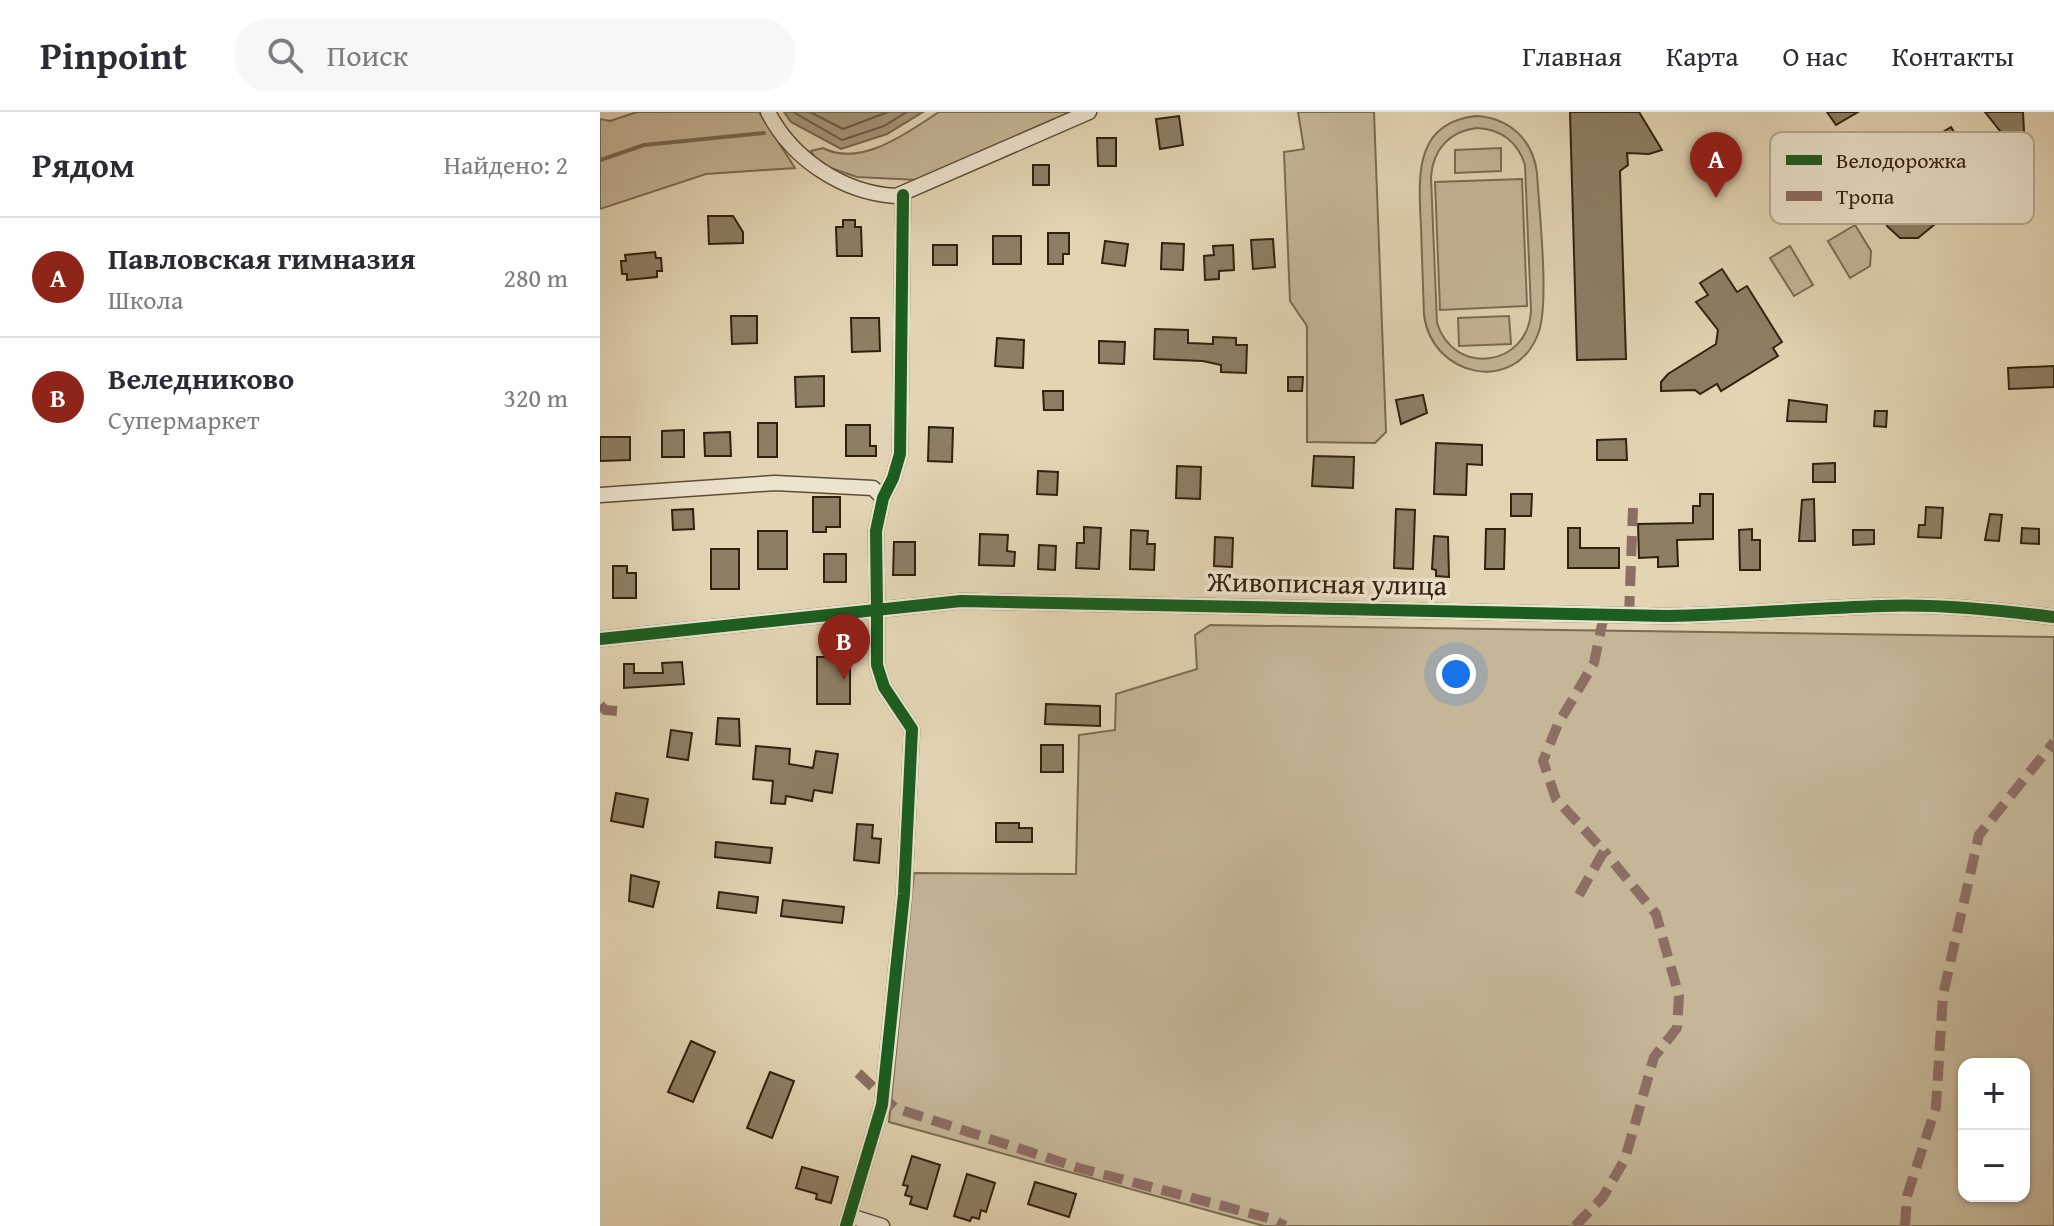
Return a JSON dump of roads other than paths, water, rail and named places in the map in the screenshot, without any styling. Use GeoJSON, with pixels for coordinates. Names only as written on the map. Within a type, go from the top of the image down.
{"type":"FeatureCollection","features":[{"type":"Feature","properties":{"kind":"street"},"geometry":{"type":"LineString","coordinates":[[768,112],[804,160],[825,175],[888,196],[903,195],[1089,112]]}},
{"type":"Feature","properties":{"kind":"street"},"geometry":{"type":"LineString","coordinates":[[882,1226],[848,1221],[882,1105],[904,894],[912,729],[884,687],[877,665],[876,531],[883,498],[900,454],[903,195]]}},
{"type":"Feature","properties":{"kind":"street"},"geometry":{"type":"LineString","coordinates":[[600,495],[775,483],[873,488],[883,498]]}},
{"type":"Feature","properties":{"kind":"street","name":"Живописная улица"},"geometry":{"type":"LineString","coordinates":[[600,639],[961,601],[1667,616],[1762,615],[1885,606],[1987,608],[2054,617]]}},
{"type":"Feature","properties":{"kind":"water"},"geometry":{"type":"Polygon","coordinates":[[[784,112],[923,112],[887,134],[841,149],[791,122],[784,112]]]}},
{"type":"Feature","properties":{"kind":"waterway"},"geometry":{"type":"LineString","coordinates":[[600,160],[644,145],[764,133]]}},
{"type":"Feature","properties":{"kind":"place","name":"Павловская гимназия"},"geometry":{"type":"Point","coordinates":[1716,198]}},
{"type":"Feature","properties":{"kind":"place","name":"Веледниково"},"geometry":{"type":"Point","coordinates":[844,680]}}]}
